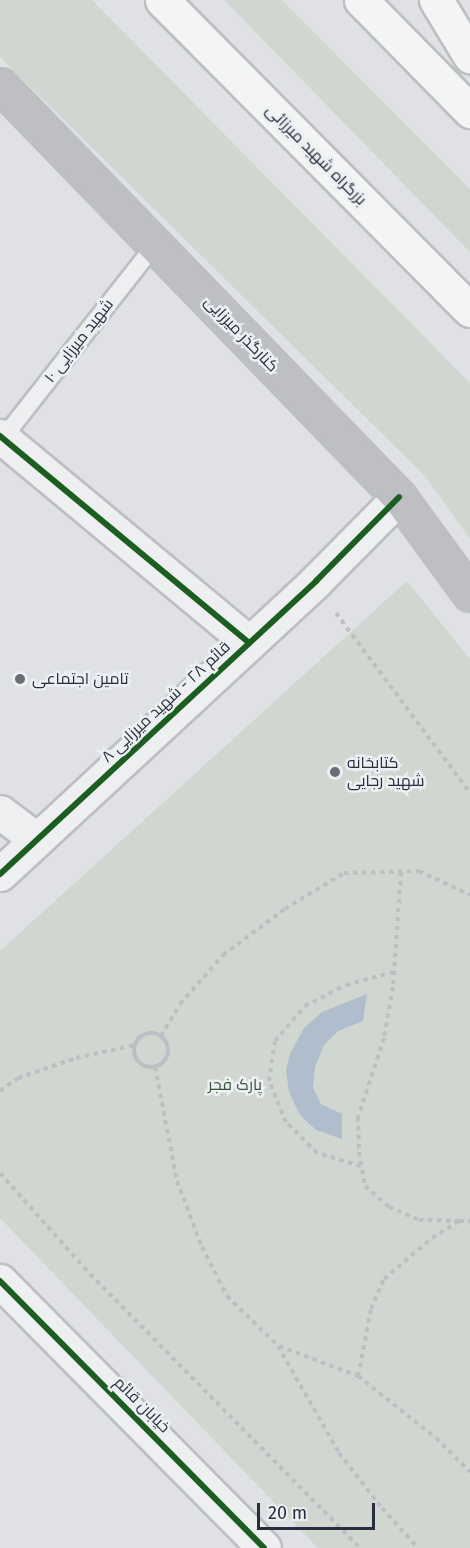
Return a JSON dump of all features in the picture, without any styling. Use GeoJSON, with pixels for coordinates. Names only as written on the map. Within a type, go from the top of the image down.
{"type":"FeatureCollection","features":[{"type":"Feature","properties":{"kind":"highway","name":"بزرگراه شهید میرزائی"},"geometry":{"type":"LineString","coordinates":[[162,0],[470,310]]}},
{"type":"Feature","properties":{"kind":"highway"},"geometry":{"type":"LineString","coordinates":[[361,0],[470,111]]}},
{"type":"Feature","properties":{"kind":"highway"},"geometry":{"type":"LineString","coordinates":[[436,0],[470,56]]}},
{"type":"Feature","properties":{"kind":"main road","name":"کنارگذر میرزایی"},"geometry":{"type":"LineString","coordinates":[[0,85],[399,497],[470,594]]}},
{"type":"Feature","properties":{"kind":"street"},"geometry":{"type":"LineString","coordinates":[[1,437],[249,643]]}},
{"type":"Feature","properties":{"kind":"street","name":"قائم ۲۸ - شهید میرزایی ۸"},"geometry":{"type":"LineString","coordinates":[[0,874],[316,581],[399,497]]}},
{"type":"Feature","properties":{"kind":"street"},"geometry":{"type":"LineString","coordinates":[[0,812],[37,840]]}},
{"type":"Feature","properties":{"kind":"street","name":"خیابان قائم"},"geometry":{"type":"LineString","coordinates":[[0,1281],[264,1548]]}},
{"type":"Feature","properties":{"kind":"lane","name":"شهید میرزایی ۱۰"},"geometry":{"type":"LineString","coordinates":[[1,437],[155,245]]}},
{"type":"Feature","properties":{"kind":"path"},"geometry":{"type":"LineString","coordinates":[[316,581],[349,632],[470,793]]}},
{"type":"Feature","properties":{"kind":"path"},"geometry":{"type":"LineString","coordinates":[[161,1036],[180,1004],[223,955],[285,909],[344,873],[419,871],[470,895]]}},
{"type":"Feature","properties":{"kind":"path"},"geometry":{"type":"LineString","coordinates":[[401,872],[394,972],[384,1038],[358,1117],[361,1166],[365,1186],[389,1207],[419,1220],[470,1221]]}},
{"type":"Feature","properties":{"kind":"path"},"geometry":{"type":"LineString","coordinates":[[361,1166],[317,1153],[286,1122],[269,1082],[275,1041],[305,1006],[346,985],[394,972]]}},
{"type":"Feature","properties":{"kind":"path"},"geometry":{"type":"LineString","coordinates":[[152,1032],[161,1036],[167,1044],[168,1053],[163,1063],[146,1067],[135,1058],[134,1045],[141,1035],[152,1032]]}},
{"type":"Feature","properties":{"kind":"path"},"geometry":{"type":"LineString","coordinates":[[0,1091],[18,1078],[38,1071],[76,1058],[134,1045]]}},
{"type":"Feature","properties":{"kind":"path"},"geometry":{"type":"LineString","coordinates":[[155,1066],[177,1181],[202,1247],[227,1296],[278,1346],[339,1453],[382,1509],[418,1548]]}},
{"type":"Feature","properties":{"kind":"path"},"geometry":{"type":"LineString","coordinates":[[0,1173],[90,1274],[360,1548]]}},
{"type":"Feature","properties":{"kind":"path"},"geometry":{"type":"LineString","coordinates":[[358,1376],[371,1309],[384,1279],[432,1238],[459,1221]]}},
{"type":"Feature","properties":{"kind":"path"},"geometry":{"type":"LineString","coordinates":[[278,1346],[358,1376],[436,1438],[470,1472]]}},
{"type":"Feature","properties":{"kind":"green space"},"geometry":{"type":"Polygon","coordinates":[[[0,0],[92,0],[470,383],[470,539],[425,476],[0,57],[0,0]]]}},
{"type":"Feature","properties":{"kind":"green space"},"geometry":{"type":"Polygon","coordinates":[[[224,0],[282,0],[470,189],[470,252],[224,0]]]}},
{"type":"Feature","properties":{"kind":"green space","name":"پارک فجر"},"geometry":{"type":"Polygon","coordinates":[[[407,581],[470,659],[470,1548],[318,1548],[0,1218],[0,951],[407,581]]]}},
{"type":"Feature","properties":{"kind":"water"},"geometry":{"type":"Polygon","coordinates":[[[367,994],[363,1021],[338,1031],[324,1045],[315,1067],[313,1088],[321,1104],[342,1114],[342,1139],[316,1130],[300,1115],[289,1092],[286,1070],[290,1054],[304,1028],[322,1012],[367,994]]]}},
{"type":"Feature","properties":{"kind":"cycle path"},"geometry":{"type":"LineString","coordinates":[[0,436],[249,643]]}},
{"type":"Feature","properties":{"kind":"cycle path"},"geometry":{"type":"LineString","coordinates":[[0,874],[316,581],[399,497]]}},
{"type":"Feature","properties":{"kind":"cycle path"},"geometry":{"type":"LineString","coordinates":[[0,1281],[264,1548]]}},
{"type":"Feature","properties":{"kind":"place","name":"تامین اجتماعی"},"geometry":{"type":"Point","coordinates":[20,679]}},
{"type":"Feature","properties":{"kind":"place","name":"کتابخانه شهید رجایی"},"geometry":{"type":"Point","coordinates":[335,772]}}]}
